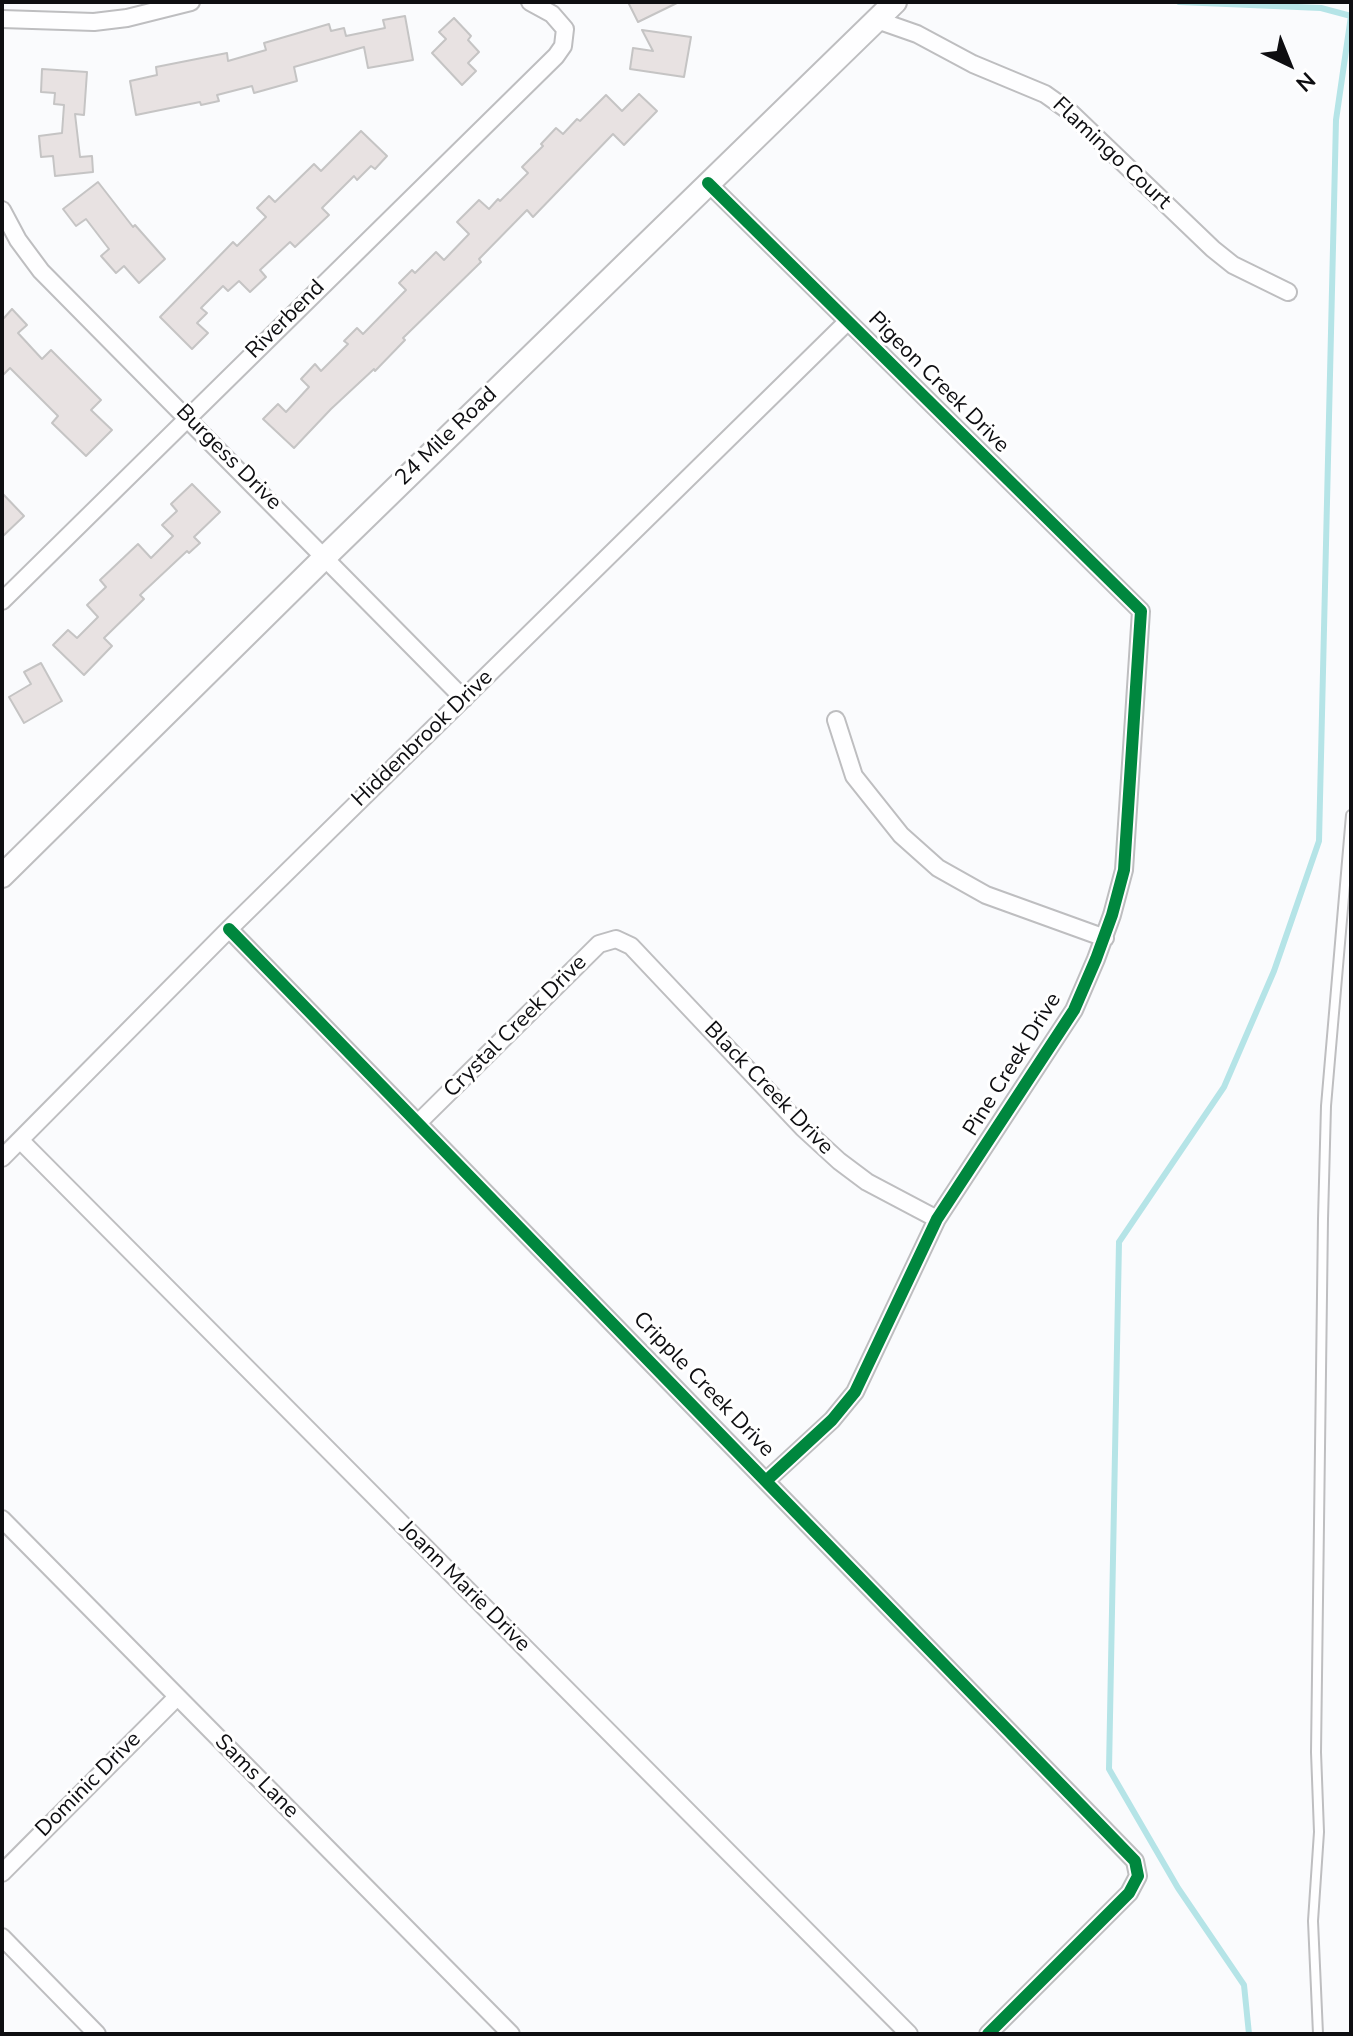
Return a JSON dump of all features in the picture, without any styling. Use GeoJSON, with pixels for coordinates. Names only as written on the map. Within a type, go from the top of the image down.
{"type":"FeatureCollection","features":[{"type":"Feature","properties":{"kind":"street"},"geometry":{"type":"LineString","coordinates":[[2,19],[94,22],[127,18],[191,2]]}},
{"type":"Feature","properties":{"kind":"street","name":"Riverbend"},"geometry":{"type":"LineString","coordinates":[[2,601],[559,52],[566,37],[560,21],[530,2]]}},
{"type":"Feature","properties":{"kind":"street","name":"24 Mile Road"},"geometry":{"type":"LineString","coordinates":[[2,876],[894,3]]}},
{"type":"Feature","properties":{"kind":"street","name":"Flamingo Court"},"geometry":{"type":"LineString","coordinates":[[877,20],[917,34],[973,64],[1045,94],[1069,111],[1213,249],[1233,265],[1288,292]]}},
{"type":"Feature","properties":{"kind":"street","name":"Pigeon Creek Drive"},"geometry":{"type":"LineString","coordinates":[[708,183],[1141,611]]}},
{"type":"Feature","properties":{"kind":"street","name":"Burgess Drive"},"geometry":{"type":"LineString","coordinates":[[2,210],[18,240],[41,271],[464,699]]}},
{"type":"Feature","properties":{"kind":"street","name":"Hiddenbrook Drive"},"geometry":{"type":"LineString","coordinates":[[2,1158],[229,929],[847,322]]}},
{"type":"Feature","properties":{"kind":"street","name":"Pine Creek Drive"},"geometry":{"type":"LineString","coordinates":[[767,1480],[832,1420],[855,1392],[937,1219],[1074,1010],[1105,938],[1124,870],[1141,611]]}},
{"type":"Feature","properties":{"kind":"street"},"geometry":{"type":"LineString","coordinates":[[836,720],[854,776],[901,835],[938,868],[986,895],[1105,938]]}},
{"type":"Feature","properties":{"kind":"street","name":"Cripple Creek Drive"},"geometry":{"type":"LineString","coordinates":[[229,929],[1131,1856],[1138,1876],[1133,1888],[988,2034]]}},
{"type":"Feature","properties":{"kind":"street","name":"Crystal Creek Drive"},"geometry":{"type":"LineString","coordinates":[[419,1122],[596,947],[616,939]]}},
{"type":"Feature","properties":{"kind":"street","name":"Black Creek Drive"},"geometry":{"type":"LineString","coordinates":[[616,939],[628,943],[803,1128],[839,1161],[867,1182],[937,1219]]}},
{"type":"Feature","properties":{"kind":"street","name":"Joann Marie Drive"},"geometry":{"type":"LineString","coordinates":[[20,1140],[909,2034]]}},
{"type":"Feature","properties":{"kind":"street","name":"Sams Lane"},"geometry":{"type":"LineString","coordinates":[[2,1519],[511,2034]]}},
{"type":"Feature","properties":{"kind":"street","name":"Dominic Drive"},"geometry":{"type":"LineString","coordinates":[[2,1873],[177,1697]]}},
{"type":"Feature","properties":{"kind":"street"},"geometry":{"type":"LineString","coordinates":[[2,1937],[97,2034]]}},
{"type":"Feature","properties":{"kind":"lane"},"geometry":{"type":"LineString","coordinates":[[1318,2034],[1313,1921],[1319,1832],[1316,1752],[1326,1106],[1351,815]]}},
{"type":"Feature","properties":{"kind":"building"},"geometry":{"type":"Polygon","coordinates":[[[628,2],[679,2],[638,22],[628,2]]]}},
{"type":"Feature","properties":{"kind":"building"},"geometry":{"type":"Polygon","coordinates":[[[405,16],[413,60],[368,68],[364,47],[294,67],[297,81],[254,93],[252,86],[217,95],[219,101],[136,115],[130,81],[157,75],[156,67],[227,53],[228,61],[266,50],[264,43],[329,24],[331,31],[344,28],[346,36],[385,28],[383,20],[405,16]]]}},
{"type":"Feature","properties":{"kind":"building"},"geometry":{"type":"Polygon","coordinates":[[[454,18],[471,36],[468,40],[479,52],[468,63],[476,71],[462,85],[432,53],[446,39],[439,32],[454,18]]]}},
{"type":"Feature","properties":{"kind":"building"},"geometry":{"type":"Polygon","coordinates":[[[642,30],[691,37],[684,77],[630,69],[633,48],[653,51],[642,30]]]}},
{"type":"Feature","properties":{"kind":"building"},"geometry":{"type":"Polygon","coordinates":[[[42,69],[87,72],[84,115],[75,114],[80,157],[92,156],[93,172],[55,176],[53,156],[41,157],[39,136],[62,133],[64,105],[54,104],[55,93],[41,92],[42,69]]]}},
{"type":"Feature","properties":{"kind":"building"},"geometry":{"type":"Polygon","coordinates":[[[639,94],[657,111],[624,145],[613,134],[533,217],[527,210],[375,371],[331,409],[294,448],[263,419],[278,404],[286,412],[309,387],[301,379],[315,364],[321,371],[348,344],[344,341],[357,328],[363,334],[406,290],[399,283],[412,270],[415,273],[436,252],[444,260],[469,234],[457,222],[479,200],[489,209],[498,199],[500,201],[528,173],[522,167],[556,128],[563,134],[606,95],[622,111],[639,94]]]}},
{"type":"Feature","properties":{"kind":"building"},"geometry":{"type":"Polygon","coordinates":[[[361,131],[387,156],[375,169],[371,166],[357,180],[354,176],[322,208],[329,215],[295,247],[290,242],[260,270],[266,277],[250,292],[239,281],[228,291],[223,286],[201,308],[207,313],[197,323],[208,333],[192,349],[160,317],[233,242],[237,246],[266,217],[257,208],[269,196],[275,202],[314,164],[321,171],[361,131]]]}},
{"type":"Feature","properties":{"kind":"building"},"geometry":{"type":"Polygon","coordinates":[[[98,182],[133,227],[135,225],[165,259],[139,283],[124,266],[116,273],[101,256],[109,249],[86,219],[76,226],[63,209],[98,182]]]}},
{"type":"Feature","properties":{"kind":"building"},"geometry":{"type":"Polygon","coordinates":[[[12,309],[27,325],[18,333],[42,359],[51,350],[101,400],[91,410],[112,430],[86,456],[52,423],[58,416],[10,368],[2,376],[2,316],[4,318],[12,309]]]}},
{"type":"Feature","properties":{"kind":"building"},"geometry":{"type":"Polygon","coordinates":[[[192,484],[220,512],[194,537],[200,543],[189,553],[187,551],[140,595],[144,599],[104,638],[112,646],[84,675],[53,645],[68,630],[77,638],[98,617],[87,605],[106,587],[100,580],[138,544],[151,558],[173,536],[162,525],[177,511],[171,504],[192,484]]]}},
{"type":"Feature","properties":{"kind":"building"},"geometry":{"type":"Polygon","coordinates":[[[2,493],[24,516],[2,537],[2,493]]]}},
{"type":"Feature","properties":{"kind":"building"},"geometry":{"type":"Polygon","coordinates":[[[41,663],[62,701],[24,723],[9,697],[31,684],[24,672],[41,663]]]}},
{"type":"Feature","properties":{"kind":"waterway"},"geometry":{"type":"LineString","coordinates":[[1179,2],[1321,8],[1351,16],[1336,120],[1319,841],[1274,971],[1224,1087],[1119,1242],[1109,1769],[1178,1888],[1244,1985],[1249,2034]]}},
{"type":"Feature","properties":{"kind":"cycle path"},"geometry":{"type":"LineString","coordinates":[[708,183],[1141,611],[1124,870],[1096,959],[1074,1010],[937,1219],[855,1392],[832,1420],[767,1480]]}},
{"type":"Feature","properties":{"kind":"cycle path"},"geometry":{"type":"LineString","coordinates":[[229,929],[1135,1861],[1138,1876],[1129,1893],[988,2034]]}}]}
